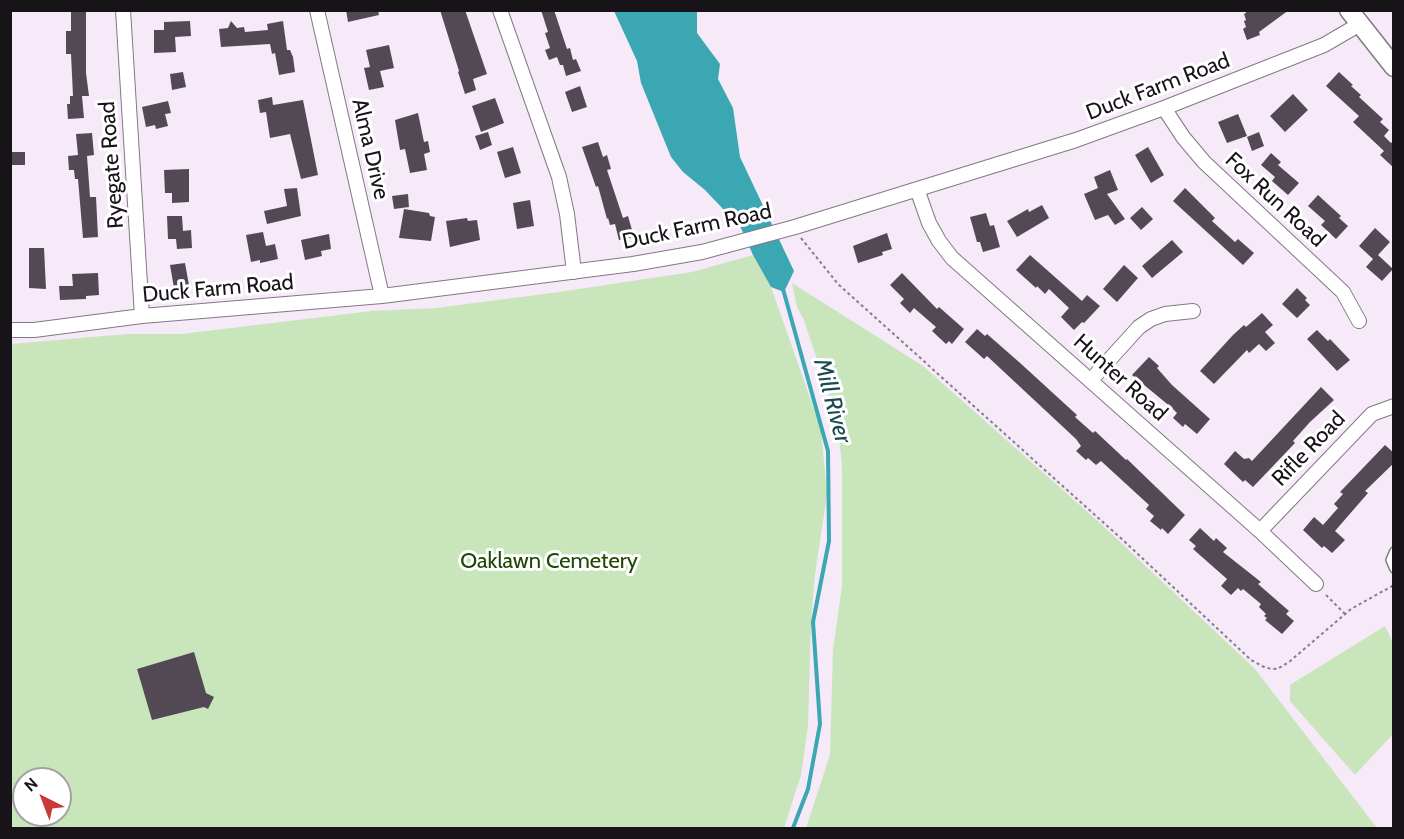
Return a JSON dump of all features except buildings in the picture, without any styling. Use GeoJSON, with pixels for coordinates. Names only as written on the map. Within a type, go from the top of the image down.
{"type":"FeatureCollection","features":[{"type":"Feature","properties":{"kind":"main road"},"geometry":{"type":"LineString","coordinates":[[1354,17],[1394,67]]}},
{"type":"Feature","properties":{"kind":"street","name":"Ryegate Road"},"geometry":{"type":"LineString","coordinates":[[123,10],[142,316]]}},
{"type":"Feature","properties":{"kind":"street","name":"Alma Drive"},"geometry":{"type":"LineString","coordinates":[[317,10],[382,296]]}},
{"type":"Feature","properties":{"kind":"street"},"geometry":{"type":"LineString","coordinates":[[500,10],[559,177],[567,214],[574,272]]}},
{"type":"Feature","properties":{"kind":"street","name":"Duck Farm Road"},"geometry":{"type":"LineString","coordinates":[[10,330],[34,330],[142,316],[382,296],[667,259],[797,232],[917,189],[1076,140],[1164,108],[1324,45],[1354,17]]}},
{"type":"Feature","properties":{"kind":"street","name":"Fox Run Road"},"geometry":{"type":"LineString","coordinates":[[1164,108],[1183,137],[1204,162],[1343,292],[1359,321]]}},
{"type":"Feature","properties":{"kind":"street","name":"Hunter Road"},"geometry":{"type":"LineString","coordinates":[[917,189],[929,223],[952,258],[1260,531],[1316,584]]}},
{"type":"Feature","properties":{"kind":"street"},"geometry":{"type":"LineString","coordinates":[[1091,380],[1139,327],[1165,314],[1193,311]]}},
{"type":"Feature","properties":{"kind":"street","name":"Rifle Road"},"geometry":{"type":"LineString","coordinates":[[1260,531],[1372,414],[1394,406]]}},
{"type":"Feature","properties":{"kind":"lane"},"geometry":{"type":"LineString","coordinates":[[1394,551],[1390,560],[1394,569]]}},
{"type":"Feature","properties":{"kind":"path"},"geometry":{"type":"LineString","coordinates":[[797,232],[838,284],[1125,542],[1251,660],[1266,668],[1277,669],[1289,662],[1345,614],[1394,585]]}},
{"type":"Feature","properties":{"kind":"path"},"geometry":{"type":"LineString","coordinates":[[1316,584],[1345,614]]}},
{"type":"Feature","properties":{"kind":"green space","name":"Oaklawn Cemetery"},"geometry":{"type":"Polygon","coordinates":[[[753,255],[771,287],[821,429],[827,495],[815,574],[811,622],[808,726],[801,775],[784,828],[11,828],[11,344],[127,334],[182,334],[372,311],[436,308],[692,272],[753,255]]]}},
{"type":"Feature","properties":{"kind":"green space"},"geometry":{"type":"Polygon","coordinates":[[[792,283],[923,366],[1102,525],[1255,669],[1377,828],[806,828],[830,755],[833,650],[842,586],[842,466],[837,418],[803,318],[797,307],[792,283]]]}},
{"type":"Feature","properties":{"kind":"green space"},"geometry":{"type":"Polygon","coordinates":[[[1385,626],[1393,643],[1393,734],[1355,775],[1290,701],[1290,685],[1385,626]]]}},
{"type":"Feature","properties":{"kind":"water"},"geometry":{"type":"Polygon","coordinates":[[[614,11],[697,11],[697,33],[720,64],[718,79],[733,108],[740,157],[794,271],[784,292],[771,287],[741,228],[705,190],[683,172],[671,157],[641,83],[637,61],[614,11]]]}},
{"type":"Feature","properties":{"kind":"waterway","name":"Mill River"},"geometry":{"type":"LineString","coordinates":[[783,289],[828,451],[829,541],[813,622],[820,724],[808,789],[793,828]]}}]}
